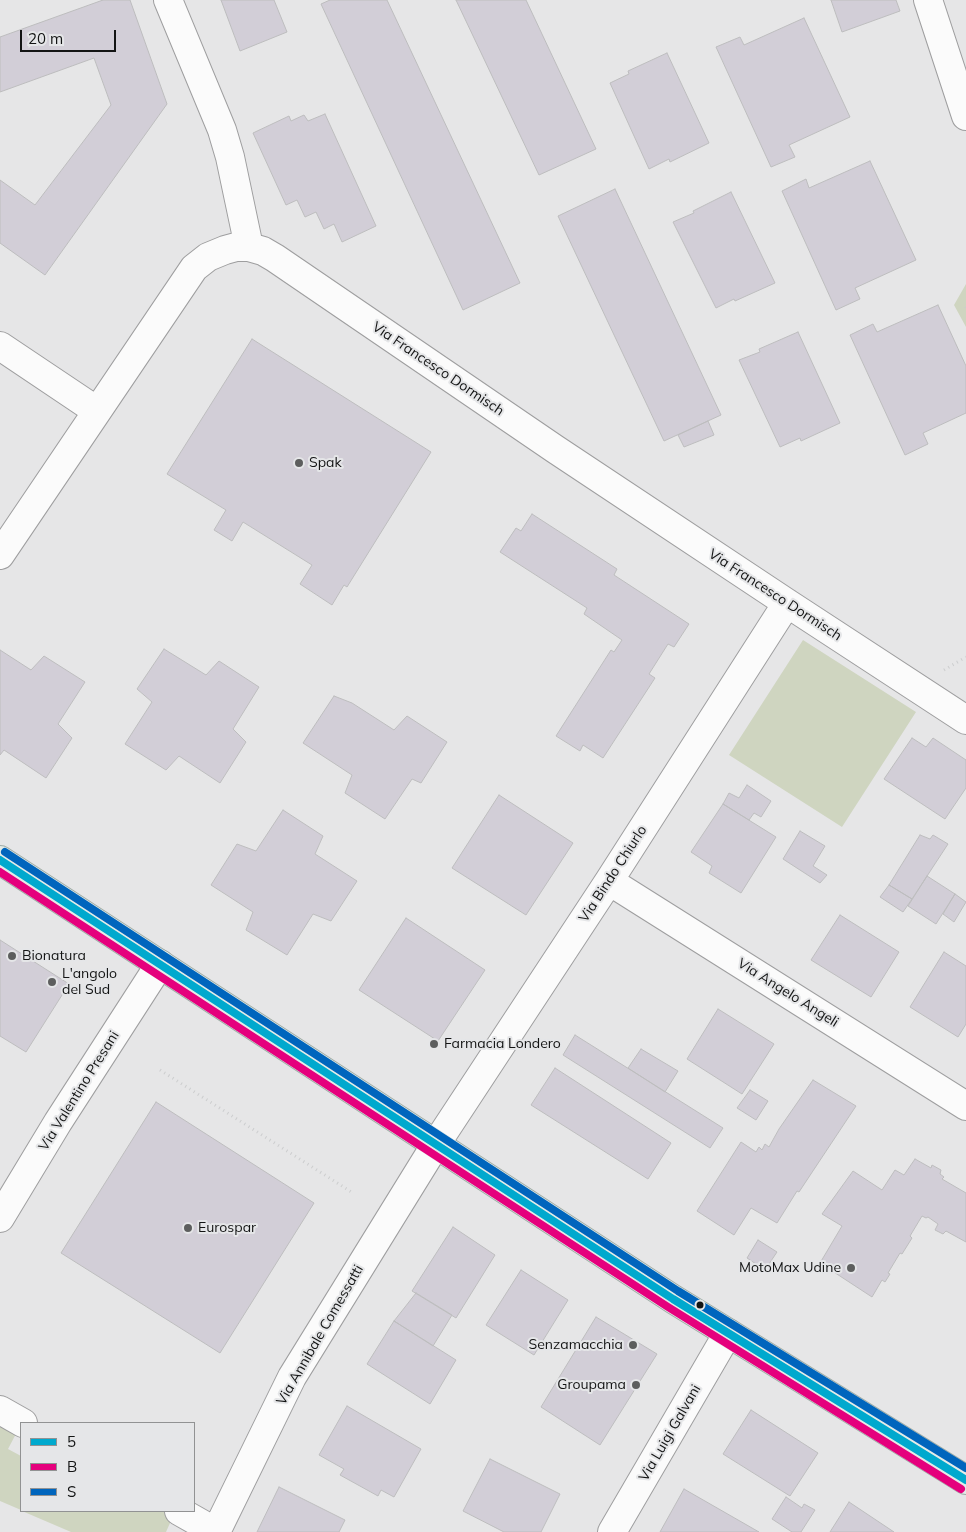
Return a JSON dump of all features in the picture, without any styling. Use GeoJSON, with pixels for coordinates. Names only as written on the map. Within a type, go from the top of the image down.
{"type":"FeatureCollection","features":[{"type":"Feature","properties":{"kind":"main road"},"geometry":{"type":"LineString","coordinates":[[0,860],[728,1333],[966,1480]]}},
{"type":"Feature","properties":{"kind":"street"},"geometry":{"type":"LineString","coordinates":[[168,0],[222,130],[230,157],[249,247]]}},
{"type":"Feature","properties":{"kind":"street"},"geometry":{"type":"LineString","coordinates":[[928,0],[966,116]]}},
{"type":"Feature","properties":{"kind":"street","name":"Via Francesco Dormisch"},"geometry":{"type":"LineString","coordinates":[[0,555],[194,268],[208,257],[225,250],[236,247],[249,247],[263,251],[275,258],[555,448],[966,720]]}},
{"type":"Feature","properties":{"kind":"street"},"geometry":{"type":"LineString","coordinates":[[0,346],[97,411]]}},
{"type":"Feature","properties":{"kind":"street","name":"Via Bindo Chiurlo"},"geometry":{"type":"LineString","coordinates":[[436,1144],[609,881],[787,603]]}},
{"type":"Feature","properties":{"kind":"street","name":"Via Angelo Angeli"},"geometry":{"type":"LineString","coordinates":[[609,881],[966,1106]]}},
{"type":"Feature","properties":{"kind":"street","name":"Via Valentino Presani"},"geometry":{"type":"LineString","coordinates":[[0,1218],[58,1122],[160,964]]}},
{"type":"Feature","properties":{"kind":"street","name":"Via Annibale Comessatti"},"geometry":{"type":"LineString","coordinates":[[216,1532],[292,1377],[436,1144]]}},
{"type":"Feature","properties":{"kind":"street","name":"Via Luigi Galvani"},"geometry":{"type":"LineString","coordinates":[[612,1532],[728,1333]]}},
{"type":"Feature","properties":{"kind":"street"},"geometry":{"type":"LineString","coordinates":[[0,1410],[21,1422]]}},
{"type":"Feature","properties":{"kind":"street"},"geometry":{"type":"LineString","coordinates":[[181,1512],[216,1532]]}},
{"type":"Feature","properties":{"kind":"path"},"geometry":{"type":"LineString","coordinates":[[937,674],[966,657]]}},
{"type":"Feature","properties":{"kind":"path"},"geometry":{"type":"LineString","coordinates":[[160,1070],[353,1193]]}},
{"type":"Feature","properties":{"kind":"green space"},"geometry":{"type":"Polygon","coordinates":[[[966,284],[966,327],[954,305],[966,284]]]}},
{"type":"Feature","properties":{"kind":"green space"},"geometry":{"type":"Polygon","coordinates":[[[803,640],[916,712],[842,827],[729,755],[803,640]]]}},
{"type":"Feature","properties":{"kind":"green space"},"geometry":{"type":"Polygon","coordinates":[[[0,1420],[18,1430],[8,1449],[20,1455],[20,1510],[0,1501],[0,1420]]]}},
{"type":"Feature","properties":{"kind":"green space"},"geometry":{"type":"Polygon","coordinates":[[[24,1512],[170,1512],[174,1514],[166,1532],[71,1532],[24,1512]]]}},
{"type":"Feature","properties":{"kind":"building"},"geometry":{"type":"Polygon","coordinates":[[[103,0],[130,0],[167,104],[45,275],[0,243],[0,180],[35,205],[111,105],[94,58],[0,92],[0,37],[103,0]]]}},
{"type":"Feature","properties":{"kind":"building"},"geometry":{"type":"Polygon","coordinates":[[[221,0],[274,0],[287,32],[240,51],[221,0]]]}},
{"type":"Feature","properties":{"kind":"building"},"geometry":{"type":"Polygon","coordinates":[[[330,0],[387,0],[520,283],[463,310],[321,4],[330,0]]]}},
{"type":"Feature","properties":{"kind":"building"},"geometry":{"type":"Polygon","coordinates":[[[456,0],[526,0],[596,149],[539,175],[456,0]]]}},
{"type":"Feature","properties":{"kind":"building"},"geometry":{"type":"Polygon","coordinates":[[[831,0],[896,0],[900,11],[842,32],[831,0]]]}},
{"type":"Feature","properties":{"kind":"building"},"geometry":{"type":"Polygon","coordinates":[[[804,18],[850,117],[789,145],[795,157],[771,167],[716,47],[740,37],[744,45],[804,18]]]}},
{"type":"Feature","properties":{"kind":"building"},"geometry":{"type":"Polygon","coordinates":[[[667,53],[709,143],[670,162],[669,159],[649,169],[610,83],[629,74],[628,71],[667,53]]]}},
{"type":"Feature","properties":{"kind":"building"},"geometry":{"type":"Polygon","coordinates":[[[325,114],[376,226],[342,242],[334,224],[324,229],[316,212],[305,217],[297,200],[286,205],[253,133],[289,116],[291,121],[304,115],[308,121],[325,114]]]}},
{"type":"Feature","properties":{"kind":"building"},"geometry":{"type":"Polygon","coordinates":[[[870,161],[916,260],[855,288],[860,299],[836,310],[782,191],[806,179],[809,188],[870,161]]]}},
{"type":"Feature","properties":{"kind":"building"},"geometry":{"type":"Polygon","coordinates":[[[615,189],[721,415],[664,441],[558,216],[615,189]]]}},
{"type":"Feature","properties":{"kind":"building"},"geometry":{"type":"Polygon","coordinates":[[[731,192],[775,283],[716,308],[673,222],[694,213],[693,211],[731,192]]]}},
{"type":"Feature","properties":{"kind":"building"},"geometry":{"type":"Polygon","coordinates":[[[938,305],[966,366],[966,413],[923,433],[928,444],[905,455],[850,335],[873,324],[877,332],[938,305]]]}},
{"type":"Feature","properties":{"kind":"building"},"geometry":{"type":"Polygon","coordinates":[[[798,332],[840,423],[801,441],[800,438],[780,447],[739,360],[760,352],[759,349],[798,332]]]}},
{"type":"Feature","properties":{"kind":"building","name":"Spak"},"geometry":{"type":"Polygon","coordinates":[[[252,339],[431,452],[347,587],[344,585],[332,605],[300,584],[312,565],[243,522],[232,541],[214,530],[226,510],[167,474],[252,339]]]}},
{"type":"Feature","properties":{"kind":"building"},"geometry":{"type":"Polygon","coordinates":[[[708,421],[714,435],[684,447],[678,435],[708,421]]]}},
{"type":"Feature","properties":{"kind":"building"},"geometry":{"type":"Polygon","coordinates":[[[532,514],[617,569],[614,575],[689,624],[674,647],[668,644],[649,674],[655,678],[603,758],[583,745],[580,751],[556,736],[611,650],[614,652],[622,640],[584,614],[587,608],[500,552],[516,528],[521,531],[532,514]]]}},
{"type":"Feature","properties":{"kind":"building"},"geometry":{"type":"Polygon","coordinates":[[[164,649],[206,675],[219,661],[259,687],[233,729],[246,742],[220,783],[179,756],[166,770],[125,744],[152,702],[137,689],[164,649]]]}},
{"type":"Feature","properties":{"kind":"building"},"geometry":{"type":"Polygon","coordinates":[[[0,650],[31,670],[44,656],[85,682],[58,724],[72,738],[46,778],[4,750],[0,755],[0,650]]]}},
{"type":"Feature","properties":{"kind":"building"},"geometry":{"type":"Polygon","coordinates":[[[334,696],[352,703],[394,730],[407,716],[447,742],[421,783],[412,779],[385,819],[345,793],[352,775],[303,743],[334,696]]]}},
{"type":"Feature","properties":{"kind":"building"},"geometry":{"type":"Polygon","coordinates":[[[912,738],[926,747],[933,738],[966,760],[966,788],[945,819],[884,779],[912,738]]]}},
{"type":"Feature","properties":{"kind":"building"},"geometry":{"type":"Polygon","coordinates":[[[747,785],[771,801],[761,817],[754,813],[749,820],[723,804],[729,793],[739,798],[747,785]]]}},
{"type":"Feature","properties":{"kind":"building"},"geometry":{"type":"Polygon","coordinates":[[[499,795],[573,843],[526,915],[452,868],[499,795]]]}},
{"type":"Feature","properties":{"kind":"building"},"geometry":{"type":"Polygon","coordinates":[[[723,804],[776,837],[741,893],[709,873],[712,866],[691,852],[723,804]]]}},
{"type":"Feature","properties":{"kind":"building"},"geometry":{"type":"Polygon","coordinates":[[[283,810],[323,836],[315,854],[357,881],[331,921],[313,914],[287,955],[246,930],[253,912],[211,885],[237,844],[256,851],[283,810]]]}},
{"type":"Feature","properties":{"kind":"building"},"geometry":{"type":"Polygon","coordinates":[[[800,831],[825,846],[813,866],[827,875],[820,883],[783,859],[800,831]]]}},
{"type":"Feature","properties":{"kind":"building"},"geometry":{"type":"Polygon","coordinates":[[[920,835],[930,839],[933,835],[948,844],[912,899],[889,885],[920,835]]]}},
{"type":"Feature","properties":{"kind":"building"},"geometry":{"type":"Polygon","coordinates":[[[927,876],[955,894],[936,924],[908,906],[927,876]]]}},
{"type":"Feature","properties":{"kind":"building"},"geometry":{"type":"Polygon","coordinates":[[[889,885],[912,899],[903,912],[880,897],[889,885]]]}},
{"type":"Feature","properties":{"kind":"building"},"geometry":{"type":"Polygon","coordinates":[[[955,894],[966,902],[954,922],[943,914],[955,894]]]}},
{"type":"Feature","properties":{"kind":"building"},"geometry":{"type":"Polygon","coordinates":[[[840,915],[899,952],[871,997],[811,960],[840,915]]]}},
{"type":"Feature","properties":{"kind":"building"},"geometry":{"type":"Polygon","coordinates":[[[406,918],[485,970],[438,1041],[359,990],[406,918]]]}},
{"type":"Feature","properties":{"kind":"building"},"geometry":{"type":"Polygon","coordinates":[[[0,940],[69,984],[26,1052],[0,1036],[0,940]]]}},
{"type":"Feature","properties":{"kind":"building"},"geometry":{"type":"Polygon","coordinates":[[[944,952],[966,966],[966,1024],[958,1037],[910,1007],[944,952]]]}},
{"type":"Feature","properties":{"kind":"building"},"geometry":{"type":"Polygon","coordinates":[[[718,1009],[774,1044],[742,1094],[687,1059],[718,1009]]]}},
{"type":"Feature","properties":{"kind":"building"},"geometry":{"type":"Polygon","coordinates":[[[575,1035],[723,1128],[710,1148],[563,1055],[575,1035]]]}},
{"type":"Feature","properties":{"kind":"building"},"geometry":{"type":"Polygon","coordinates":[[[641,1049],[678,1071],[665,1092],[628,1068],[641,1049]]]}},
{"type":"Feature","properties":{"kind":"building"},"geometry":{"type":"Polygon","coordinates":[[[555,1068],[671,1143],[648,1179],[531,1105],[555,1068]]]}},
{"type":"Feature","properties":{"kind":"building"},"geometry":{"type":"Polygon","coordinates":[[[813,1080],[856,1106],[777,1223],[751,1208],[734,1235],[697,1211],[741,1142],[756,1152],[759,1147],[762,1150],[765,1144],[769,1147],[779,1129],[813,1080]]]}},
{"type":"Feature","properties":{"kind":"building"},"geometry":{"type":"Polygon","coordinates":[[[750,1090],[768,1101],[756,1120],[737,1108],[750,1090]]]}},
{"type":"Feature","properties":{"kind":"building","name":"Eurospar"},"geometry":{"type":"Polygon","coordinates":[[[156,1102],[314,1203],[220,1353],[61,1253],[156,1102]]]}},
{"type":"Feature","properties":{"kind":"building"},"geometry":{"type":"Polygon","coordinates":[[[915,1159],[931,1168],[932,1165],[941,1170],[940,1174],[944,1177],[942,1179],[966,1193],[966,1242],[946,1231],[943,1234],[935,1230],[938,1224],[928,1217],[922,1216],[910,1236],[912,1238],[888,1273],[890,1274],[885,1282],[882,1280],[872,1297],[820,1263],[842,1226],[822,1214],[853,1171],[882,1190],[895,1170],[904,1175],[915,1159]]]}},
{"type":"Feature","properties":{"kind":"building"},"geometry":{"type":"Polygon","coordinates":[[[453,1227],[495,1255],[456,1318],[412,1291],[453,1227]]]}},
{"type":"Feature","properties":{"kind":"building"},"geometry":{"type":"Polygon","coordinates":[[[758,1240],[777,1252],[765,1270],[747,1258],[758,1240]]]}},
{"type":"Feature","properties":{"kind":"building"},"geometry":{"type":"Polygon","coordinates":[[[521,1270],[568,1300],[534,1355],[486,1325],[521,1270]]]}},
{"type":"Feature","properties":{"kind":"building"},"geometry":{"type":"Polygon","coordinates":[[[416,1293],[452,1315],[433,1346],[394,1321],[416,1293]]]}},
{"type":"Feature","properties":{"kind":"building"},"geometry":{"type":"Polygon","coordinates":[[[596,1317],[657,1354],[600,1445],[541,1407],[596,1317]]]}},
{"type":"Feature","properties":{"kind":"building"},"geometry":{"type":"Polygon","coordinates":[[[394,1321],[456,1360],[430,1404],[367,1364],[394,1321]]]}},
{"type":"Feature","properties":{"kind":"building"},"geometry":{"type":"Polygon","coordinates":[[[347,1406],[421,1449],[394,1497],[381,1490],[378,1496],[340,1475],[344,1469],[319,1455],[347,1406]]]}},
{"type":"Feature","properties":{"kind":"building"},"geometry":{"type":"Polygon","coordinates":[[[751,1410],[818,1453],[790,1496],[723,1454],[751,1410]]]}},
{"type":"Feature","properties":{"kind":"building"},"geometry":{"type":"Polygon","coordinates":[[[490,1459],[560,1494],[541,1532],[504,1532],[463,1511],[490,1459]]]}},
{"type":"Feature","properties":{"kind":"building"},"geometry":{"type":"Polygon","coordinates":[[[279,1487],[345,1520],[339,1532],[257,1532],[279,1487]]]}},
{"type":"Feature","properties":{"kind":"building"},"geometry":{"type":"Polygon","coordinates":[[[684,1489],[759,1532],[660,1532],[684,1489]]]}},
{"type":"Feature","properties":{"kind":"building"},"geometry":{"type":"Polygon","coordinates":[[[786,1497],[802,1508],[804,1504],[815,1510],[801,1532],[792,1532],[772,1519],[786,1497]]]}},
{"type":"Feature","properties":{"kind":"building"},"geometry":{"type":"Polygon","coordinates":[[[849,1502],[894,1532],[830,1532],[849,1502]]]}},
{"type":"Feature","properties":{"kind":"transit line","name":"S"},"geometry":{"type":"LineString","coordinates":[[5,852],[678,1291],[966,1468]]}},
{"type":"Feature","properties":{"kind":"transit line","name":"5"},"geometry":{"type":"LineString","coordinates":[[0,860],[673,1299],[966,1480]]}},
{"type":"Feature","properties":{"kind":"transit line","name":"B"},"geometry":{"type":"LineString","coordinates":[[0,872],[668,1307],[961,1489]]}},
{"type":"Feature","properties":{"kind":"place","name":"Spak"},"geometry":{"type":"Point","coordinates":[299,463]}},
{"type":"Feature","properties":{"kind":"place","name":"Bionatura"},"geometry":{"type":"Point","coordinates":[12,956]}},
{"type":"Feature","properties":{"kind":"place","name":"L'angolo del Sud"},"geometry":{"type":"Point","coordinates":[52,982]}},
{"type":"Feature","properties":{"kind":"place","name":"Farmacia Londero"},"geometry":{"type":"Point","coordinates":[434,1044]}},
{"type":"Feature","properties":{"kind":"place","name":"Eurospar"},"geometry":{"type":"Point","coordinates":[188,1228]}},
{"type":"Feature","properties":{"kind":"place","name":"MotoMax Udine"},"geometry":{"type":"Point","coordinates":[851,1268]}},
{"type":"Feature","properties":{"kind":"place","name":"Senzamacchia"},"geometry":{"type":"Point","coordinates":[633,1345]}},
{"type":"Feature","properties":{"kind":"place","name":"Groupama"},"geometry":{"type":"Point","coordinates":[636,1385]}}]}
